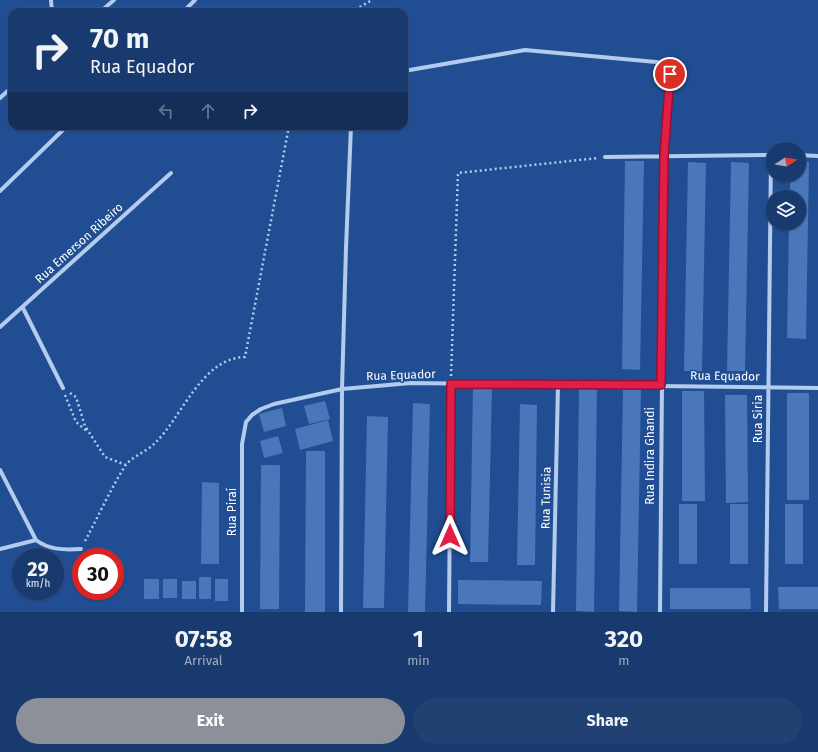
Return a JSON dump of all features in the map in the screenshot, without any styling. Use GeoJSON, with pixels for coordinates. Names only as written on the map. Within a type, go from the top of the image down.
{"type":"FeatureCollection","features":[{"type":"Feature","properties":{"kind":"street"},"geometry":{"type":"LineString","coordinates":[[105,8],[114,0]]}},
{"type":"Feature","properties":{"kind":"street"},"geometry":{"type":"LineString","coordinates":[[187,8],[195,0]]}},
{"type":"Feature","properties":{"kind":"street","name":"Rua Indira Ghandi"},"geometry":{"type":"LineString","coordinates":[[408,70],[525,50],[667,63],[670,74],[664,156],[660,612]]}},
{"type":"Feature","properties":{"kind":"street"},"geometry":{"type":"LineString","coordinates":[[0,98],[8,91]]}},
{"type":"Feature","properties":{"kind":"street"},"geometry":{"type":"LineString","coordinates":[[0,191],[63,130]]}},
{"type":"Feature","properties":{"kind":"street"},"geometry":{"type":"LineString","coordinates":[[342,612],[342,389],[351,130]]}},
{"type":"Feature","properties":{"kind":"street"},"geometry":{"type":"LineString","coordinates":[[605,157],[766,155]]}},
{"type":"Feature","properties":{"kind":"street"},"geometry":{"type":"LineString","coordinates":[[806,156],[818,156]]}},
{"type":"Feature","properties":{"kind":"street","name":"Rua Emerson Ribeiro"},"geometry":{"type":"LineString","coordinates":[[0,327],[172,173]]}},
{"type":"Feature","properties":{"kind":"street","name":"Rua Siria"},"geometry":{"type":"LineString","coordinates":[[766,612],[772,182]]}},
{"type":"Feature","properties":{"kind":"street"},"geometry":{"type":"LineString","coordinates":[[23,308],[64,388]]}},
{"type":"Feature","properties":{"kind":"street","name":"Rua Equador"},"geometry":{"type":"LineString","coordinates":[[252,415],[274,404],[342,389],[412,383],[818,388]]}},
{"type":"Feature","properties":{"kind":"street"},"geometry":{"type":"LineString","coordinates":[[449,612],[451,384]]}},
{"type":"Feature","properties":{"kind":"street","name":"Rua Tunisia"},"geometry":{"type":"LineString","coordinates":[[553,612],[558,384]]}},
{"type":"Feature","properties":{"kind":"street","name":"Rua Piraí"},"geometry":{"type":"LineString","coordinates":[[242,612],[242,444],[246,422],[252,415]]}},
{"type":"Feature","properties":{"kind":"street"},"geometry":{"type":"LineString","coordinates":[[0,470],[36,540],[44,546],[65,550],[72,550]]}},
{"type":"Feature","properties":{"kind":"street"},"geometry":{"type":"LineString","coordinates":[[0,549],[36,540]]}},
{"type":"Feature","properties":{"kind":"path"},"geometry":{"type":"LineString","coordinates":[[357,8],[372,0]]}},
{"type":"Feature","properties":{"kind":"path"},"geometry":{"type":"LineString","coordinates":[[82,548],[126,465],[155,444],[192,395],[218,365],[234,357],[245,357],[288,130]]}},
{"type":"Feature","properties":{"kind":"path"},"geometry":{"type":"LineString","coordinates":[[451,384],[458,173],[605,157]]}},
{"type":"Feature","properties":{"kind":"path"},"geometry":{"type":"LineString","coordinates":[[64,388],[76,397],[85,426],[105,457],[126,465]]}},
{"type":"Feature","properties":{"kind":"path"},"geometry":{"type":"LineString","coordinates":[[64,388],[68,406],[76,422],[90,434]]}},
{"type":"Feature","properties":{"kind":"building"},"geometry":{"type":"Polygon","coordinates":[[[625,161],[644,161],[640,370],[622,369],[625,161]]]}},
{"type":"Feature","properties":{"kind":"building"},"geometry":{"type":"Polygon","coordinates":[[[688,162],[706,163],[702,371],[684,371],[688,162]]]}},
{"type":"Feature","properties":{"kind":"building"},"geometry":{"type":"Polygon","coordinates":[[[731,162],[749,163],[745,371],[727,371],[731,162]]]}},
{"type":"Feature","properties":{"kind":"building"},"geometry":{"type":"Polygon","coordinates":[[[806,162],[809,162],[806,339],[787,338],[789,230],[806,230],[806,190],[790,190],[790,182],[806,182],[806,162]]]}},
{"type":"Feature","properties":{"kind":"building"},"geometry":{"type":"Polygon","coordinates":[[[473,387],[492,387],[488,562],[470,562],[473,387]]]}},
{"type":"Feature","properties":{"kind":"building"},"geometry":{"type":"Polygon","coordinates":[[[579,388],[597,388],[594,612],[576,611],[579,388]]]}},
{"type":"Feature","properties":{"kind":"building"},"geometry":{"type":"Polygon","coordinates":[[[623,388],[641,388],[637,612],[619,611],[623,388]]]}},
{"type":"Feature","properties":{"kind":"building"},"geometry":{"type":"Polygon","coordinates":[[[682,391],[704,391],[705,501],[682,501],[682,391]]]}},
{"type":"Feature","properties":{"kind":"building"},"geometry":{"type":"Polygon","coordinates":[[[787,393],[809,393],[809,500],[787,500],[787,393]]]}},
{"type":"Feature","properties":{"kind":"building"},"geometry":{"type":"Polygon","coordinates":[[[725,395],[747,395],[748,502],[726,503],[725,395]]]}},
{"type":"Feature","properties":{"kind":"building"},"geometry":{"type":"Polygon","coordinates":[[[325,401],[330,419],[309,424],[304,406],[325,401]]]}},
{"type":"Feature","properties":{"kind":"building"},"geometry":{"type":"Polygon","coordinates":[[[413,403],[430,404],[425,612],[408,612],[413,403]]]}},
{"type":"Feature","properties":{"kind":"building"},"geometry":{"type":"Polygon","coordinates":[[[520,404],[537,405],[535,565],[517,565],[520,404]]]}},
{"type":"Feature","properties":{"kind":"building"},"geometry":{"type":"Polygon","coordinates":[[[282,408],[286,426],[264,432],[259,414],[282,408]]]}},
{"type":"Feature","properties":{"kind":"building"},"geometry":{"type":"Polygon","coordinates":[[[367,416],[388,417],[384,608],[363,608],[367,416]]]}},
{"type":"Feature","properties":{"kind":"building"},"geometry":{"type":"Polygon","coordinates":[[[328,420],[333,441],[300,450],[295,429],[328,420]]]}},
{"type":"Feature","properties":{"kind":"building"},"geometry":{"type":"Polygon","coordinates":[[[278,436],[283,453],[264,458],[260,441],[278,436]]]}},
{"type":"Feature","properties":{"kind":"building"},"geometry":{"type":"Polygon","coordinates":[[[306,451],[325,451],[325,612],[305,612],[306,451]]]}},
{"type":"Feature","properties":{"kind":"building"},"geometry":{"type":"Polygon","coordinates":[[[261,465],[280,465],[279,609],[260,609],[261,465]]]}},
{"type":"Feature","properties":{"kind":"building"},"geometry":{"type":"Polygon","coordinates":[[[202,482],[219,483],[219,564],[201,564],[202,482]]]}},
{"type":"Feature","properties":{"kind":"building"},"geometry":{"type":"Polygon","coordinates":[[[679,504],[697,504],[697,564],[679,564],[679,504]]]}},
{"type":"Feature","properties":{"kind":"building"},"geometry":{"type":"Polygon","coordinates":[[[730,504],[748,504],[748,564],[730,564],[730,504]]]}},
{"type":"Feature","properties":{"kind":"building"},"geometry":{"type":"Polygon","coordinates":[[[785,504],[803,504],[803,564],[785,564],[785,504]]]}},
{"type":"Feature","properties":{"kind":"building"},"geometry":{"type":"Polygon","coordinates":[[[199,577],[211,577],[211,599],[199,599],[199,577]]]}},
{"type":"Feature","properties":{"kind":"building"},"geometry":{"type":"Polygon","coordinates":[[[144,579],[159,579],[159,599],[144,599],[144,579]]]}},
{"type":"Feature","properties":{"kind":"building"},"geometry":{"type":"Polygon","coordinates":[[[163,579],[177,579],[177,598],[163,598],[163,579]]]}},
{"type":"Feature","properties":{"kind":"building"},"geometry":{"type":"Polygon","coordinates":[[[215,579],[228,579],[228,601],[215,601],[215,579]]]}},
{"type":"Feature","properties":{"kind":"building"},"geometry":{"type":"Polygon","coordinates":[[[458,580],[542,581],[541,605],[458,604],[458,580]]]}},
{"type":"Feature","properties":{"kind":"building"},"geometry":{"type":"Polygon","coordinates":[[[182,581],[196,581],[196,599],[182,599],[182,581]]]}},
{"type":"Feature","properties":{"kind":"building"},"geometry":{"type":"Polygon","coordinates":[[[778,587],[818,587],[818,609],[779,609],[778,587]]]}},
{"type":"Feature","properties":{"kind":"building"},"geometry":{"type":"Polygon","coordinates":[[[670,588],[750,588],[751,609],[670,609],[670,588]]]}},
{"type":"Feature","properties":{"kind":"route"},"geometry":{"type":"LineString","coordinates":[[450,536],[451,384],[661,385],[664,156],[670,74]]}}]}
